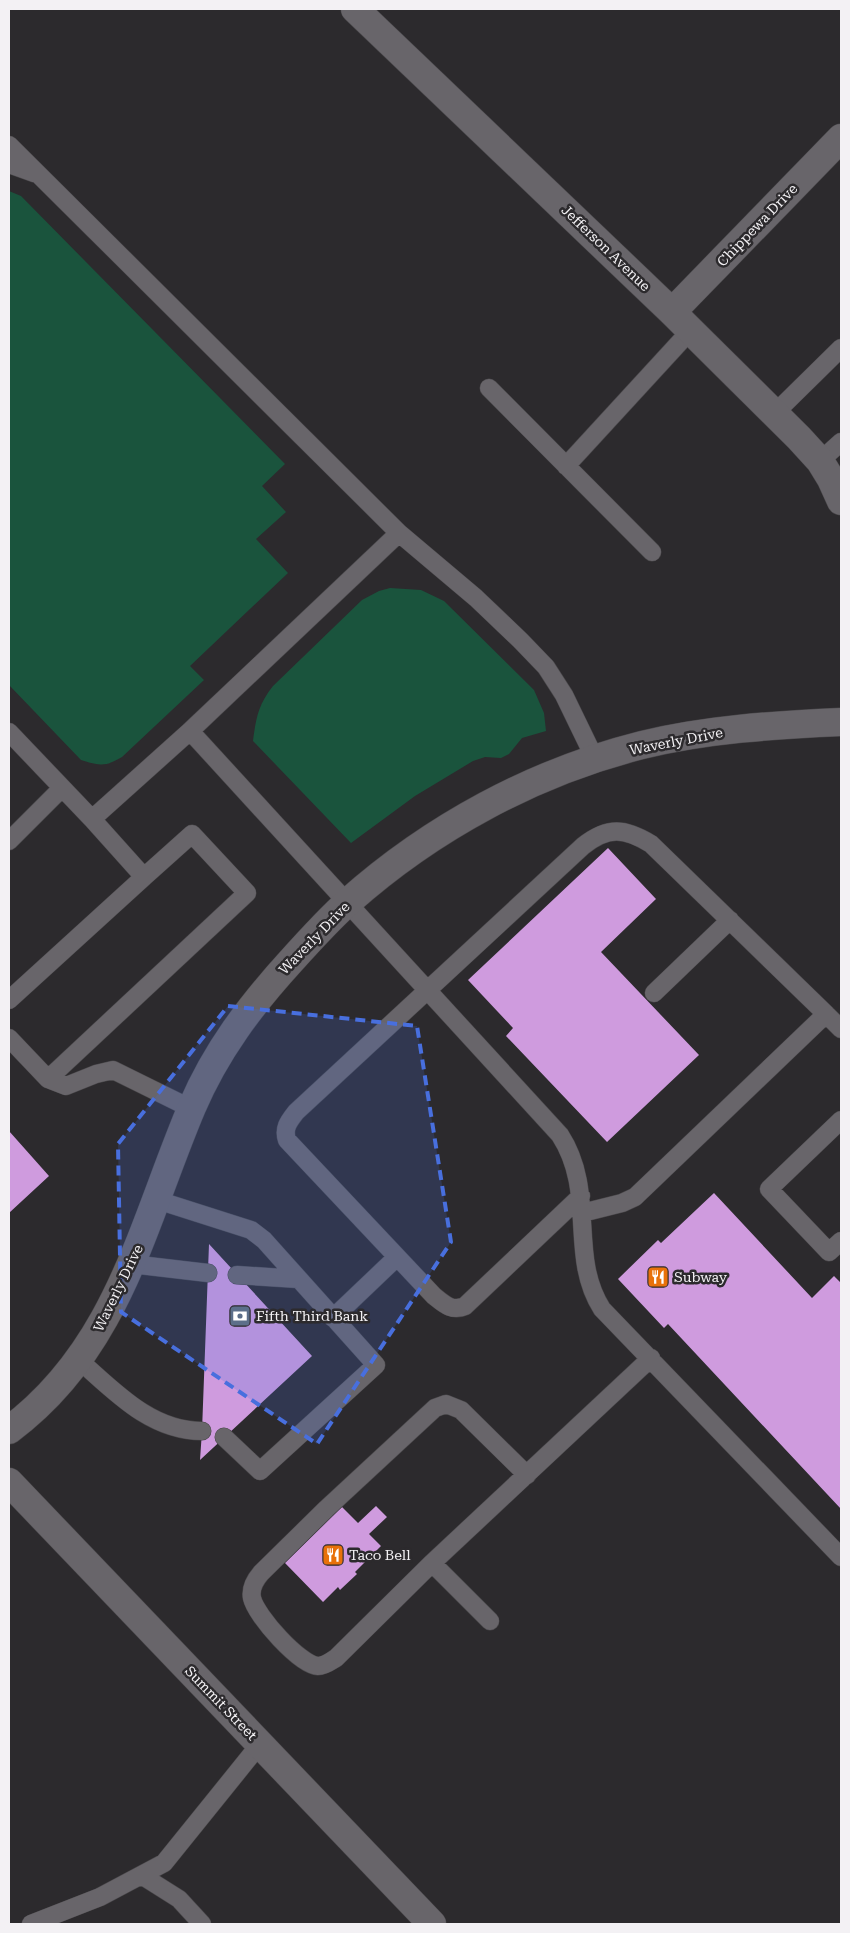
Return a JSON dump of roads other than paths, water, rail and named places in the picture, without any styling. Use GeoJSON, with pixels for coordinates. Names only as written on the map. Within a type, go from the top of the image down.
{"type":"FeatureCollection","features":[{"type":"Feature","properties":{"kind":"street","name":"Jefferson Avenue"},"geometry":{"type":"LineString","coordinates":[[355,9],[682,321],[774,414],[820,461],[841,501]]}},
{"type":"Feature","properties":{"kind":"street","name":"Chippewa Drive"},"geometry":{"type":"LineString","coordinates":[[682,321],[841,138]]}},
{"type":"Feature","properties":{"kind":"street","name":"Waverly Drive"},"geometry":{"type":"LineString","coordinates":[[9,1430],[38,1407],[79,1360],[110,1311],[157,1200],[192,1109],[229,1037],[279,974],[348,902],[412,852],[449,827],[544,778],[595,759],[644,745],[702,734],[762,727],[841,722]]}},
{"type":"Feature","properties":{"kind":"street","name":"Summit Street"},"geometry":{"type":"LineString","coordinates":[[9,1482],[432,1924]]}},
{"type":"Feature","properties":{"kind":"lane"},"geometry":{"type":"LineString","coordinates":[[9,145],[399,533],[476,598],[546,667],[564,695],[595,759]]}},
{"type":"Feature","properties":{"kind":"lane"},"geometry":{"type":"LineString","coordinates":[[9,164],[39,176]]}},
{"type":"Feature","properties":{"kind":"lane"},"geometry":{"type":"LineString","coordinates":[[566,466],[682,321]]}},
{"type":"Feature","properties":{"kind":"lane"},"geometry":{"type":"LineString","coordinates":[[774,414],[841,348]]}},
{"type":"Feature","properties":{"kind":"lane"},"geometry":{"type":"LineString","coordinates":[[489,388],[652,552]]}},
{"type":"Feature","properties":{"kind":"lane"},"geometry":{"type":"LineString","coordinates":[[820,461],[841,442]]}},
{"type":"Feature","properties":{"kind":"lane"},"geometry":{"type":"LineString","coordinates":[[92,819],[190,730],[399,533]]}},
{"type":"Feature","properties":{"kind":"lane"},"geometry":{"type":"LineString","coordinates":[[190,730],[560,1135],[567,1145],[579,1179],[587,1273],[593,1294],[602,1309],[841,1557]]}},
{"type":"Feature","properties":{"kind":"lane"},"geometry":{"type":"LineString","coordinates":[[9,732],[144,877]]}},
{"type":"Feature","properties":{"kind":"lane"},"geometry":{"type":"LineString","coordinates":[[9,840],[62,788]]}},
{"type":"Feature","properties":{"kind":"lane"},"geometry":{"type":"LineString","coordinates":[[826,1014],[636,1197],[622,1203],[582,1205],[462,1308],[452,1308],[443,1303],[287,1140],[285,1130],[288,1122],[296,1112],[561,866],[583,846],[602,833],[628,833],[651,844],[730,920],[826,1014],[841,1029]]}},
{"type":"Feature","properties":{"kind":"lane"},"geometry":{"type":"LineString","coordinates":[[9,1000],[192,834],[247,893],[48,1079]]}},
{"type":"Feature","properties":{"kind":"lane"},"geometry":{"type":"LineString","coordinates":[[654,993],[730,920]]}},
{"type":"Feature","properties":{"kind":"lane"},"geometry":{"type":"LineString","coordinates":[[9,1038],[48,1079],[66,1086],[96,1074],[113,1070],[192,1109]]}},
{"type":"Feature","properties":{"kind":"lane"},"geometry":{"type":"LineString","coordinates":[[841,1120],[768,1189],[829,1252],[841,1241]]}},
{"type":"Feature","properties":{"kind":"lane"},"geometry":{"type":"LineString","coordinates":[[157,1200],[251,1230],[264,1240],[376,1365],[260,1471],[224,1437]]}},
{"type":"Feature","properties":{"kind":"lane"},"geometry":{"type":"LineString","coordinates":[[333,1318],[397,1257]]}},
{"type":"Feature","properties":{"kind":"lane"},"geometry":{"type":"LineString","coordinates":[[131,1264],[208,1273]]}},
{"type":"Feature","properties":{"kind":"lane"},"geometry":{"type":"LineString","coordinates":[[237,1275],[298,1279]]}},
{"type":"Feature","properties":{"kind":"lane"},"geometry":{"type":"LineString","coordinates":[[526,1475],[461,1410],[446,1404],[435,1408],[326,1509],[254,1581],[252,1597],[261,1616],[303,1660],[317,1666],[328,1664],[432,1563],[651,1358]]}},
{"type":"Feature","properties":{"kind":"lane"},"geometry":{"type":"LineString","coordinates":[[79,1360],[125,1401],[157,1422],[186,1431],[202,1431]]}},
{"type":"Feature","properties":{"kind":"lane"},"geometry":{"type":"LineString","coordinates":[[432,1563],[490,1621]]}},
{"type":"Feature","properties":{"kind":"lane"},"geometry":{"type":"LineString","coordinates":[[31,1924],[100,1897],[164,1863],[260,1744]]}},
{"type":"Feature","properties":{"kind":"lane"},"geometry":{"type":"LineString","coordinates":[[141,1875],[179,1899],[202,1924]]}},
{"type":"Feature","properties":{"kind":"place","name":"Subway"},"geometry":{"type":"Point","coordinates":[658,1277]}},
{"type":"Feature","properties":{"kind":"place","name":"Fifth Third Bank"},"geometry":{"type":"Point","coordinates":[240,1316]}},
{"type":"Feature","properties":{"kind":"place","name":"Taco Bell"},"geometry":{"type":"Point","coordinates":[333,1555]}}]}
